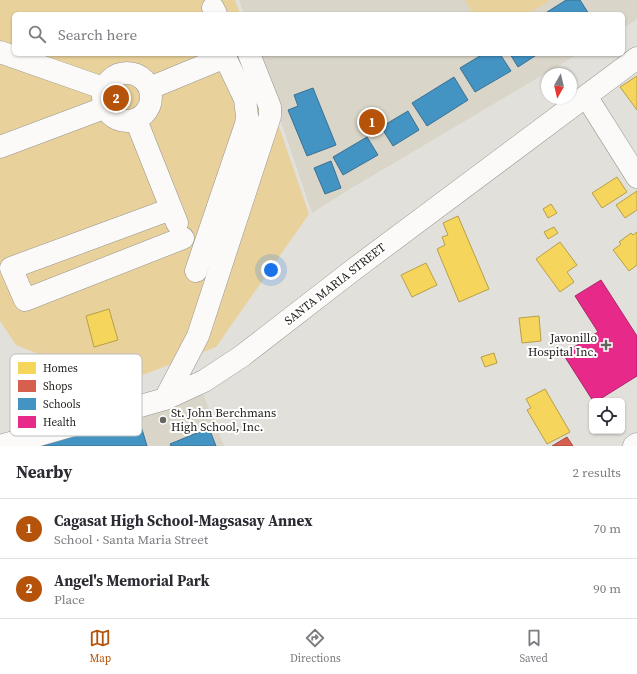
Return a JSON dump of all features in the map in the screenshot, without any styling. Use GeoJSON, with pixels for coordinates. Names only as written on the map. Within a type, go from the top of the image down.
{"type":"FeatureCollection","features":[{"type":"Feature","properties":{"kind":"main road"},"geometry":{"type":"LineString","coordinates":[[0,52],[104,98],[118,120],[136,120],[144,115],[149,107],[151,97],[150,88],[143,78],[132,73],[120,73],[110,79],[104,98],[0,147]]}},
{"type":"Feature","properties":{"kind":"main road"},"geometry":{"type":"LineString","coordinates":[[150,88],[223,56]]}},
{"type":"Feature","properties":{"kind":"main road"},"geometry":{"type":"LineString","coordinates":[[196,271],[246,124],[247,116],[245,99],[225,56]]}},
{"type":"Feature","properties":{"kind":"main road"},"geometry":{"type":"LineString","coordinates":[[165,399],[198,336],[270,116],[270,107],[250,56]]}},
{"type":"Feature","properties":{"kind":"main road","name":"SANTA MARIA STREET"},"geometry":{"type":"LineString","coordinates":[[142,406],[165,399],[204,381],[242,356],[353,270],[637,58]]}},
{"type":"Feature","properties":{"kind":"main road"},"geometry":{"type":"LineString","coordinates":[[586,96],[637,178]]}},
{"type":"Feature","properties":{"kind":"main road"},"geometry":{"type":"LineString","coordinates":[[136,120],[196,271],[210,299]]}},
{"type":"Feature","properties":{"kind":"main road"},"geometry":{"type":"LineString","coordinates":[[171,209],[11,268],[25,300],[183,238]]}},
{"type":"Feature","properties":{"kind":"main road","name":"SANTA MARIA STREET"},"geometry":{"type":"LineString","coordinates":[[0,446],[35,436]]}},
{"type":"Feature","properties":{"kind":"shaded area"},"geometry":{"type":"Polygon","coordinates":[[[0,0],[235,0],[239,12],[12,12],[12,56],[255,56],[309,214],[216,347],[142,375],[142,354],[38,354],[16,345],[0,321],[0,0]]]}},
{"type":"Feature","properties":{"kind":"shaded area"},"geometry":{"type":"Polygon","coordinates":[[[239,0],[637,0],[637,19],[625,27],[625,12],[243,12],[239,0]]]}},
{"type":"Feature","properties":{"kind":"shaded area"},"geometry":{"type":"Polygon","coordinates":[[[465,0],[551,0],[530,12],[472,12],[465,0]]]}},
{"type":"Feature","properties":{"kind":"shaded area"},"geometry":{"type":"Polygon","coordinates":[[[259,56],[575,56],[554,68],[541,68],[541,76],[312,213],[259,56]]]}},
{"type":"Feature","properties":{"kind":"shaded area","name":"St. John Berchmans High School, Inc."},"geometry":{"type":"Polygon","coordinates":[[[203,394],[224,446],[24,446],[58,436],[142,436],[142,412],[203,394]]]}},
{"type":"Feature","properties":{"kind":"building: Homes"},"geometry":{"type":"Polygon","coordinates":[[[637,76],[637,110],[620,87],[637,76]]]}},
{"type":"Feature","properties":{"kind":"building: Homes"},"geometry":{"type":"Polygon","coordinates":[[[617,177],[627,192],[602,208],[592,193],[617,177]]]}},
{"type":"Feature","properties":{"kind":"building: Homes"},"geometry":{"type":"Polygon","coordinates":[[[637,191],[637,210],[625,218],[616,205],[637,191]]]}},
{"type":"Feature","properties":{"kind":"building: Homes"},"geometry":{"type":"Polygon","coordinates":[[[551,204],[557,213],[548,218],[543,209],[551,204]]]}},
{"type":"Feature","properties":{"kind":"building: Homes"},"geometry":{"type":"Polygon","coordinates":[[[458,216],[489,289],[459,302],[437,249],[445,245],[442,237],[448,235],[443,223],[458,216]]]}},
{"type":"Feature","properties":{"kind":"building: Homes"},"geometry":{"type":"Polygon","coordinates":[[[554,227],[558,233],[548,239],[544,232],[554,227]]]}},
{"type":"Feature","properties":{"kind":"building: Homes"},"geometry":{"type":"Polygon","coordinates":[[[637,232],[637,265],[629,271],[613,250],[621,244],[619,242],[631,233],[633,235],[637,232]]]}},
{"type":"Feature","properties":{"kind":"building: Homes"},"geometry":{"type":"Polygon","coordinates":[[[560,242],[577,265],[567,272],[574,282],[560,292],[536,259],[560,242]]]}},
{"type":"Feature","properties":{"kind":"building: Homes"},"geometry":{"type":"Polygon","coordinates":[[[426,263],[437,285],[412,297],[401,275],[426,263]]]}},
{"type":"Feature","properties":{"kind":"building: Homes"},"geometry":{"type":"Polygon","coordinates":[[[109,309],[118,340],[94,347],[86,316],[109,309]]]}},
{"type":"Feature","properties":{"kind":"building: Homes"},"geometry":{"type":"Polygon","coordinates":[[[539,316],[541,341],[522,343],[519,318],[539,316]]]}},
{"type":"Feature","properties":{"kind":"building: Homes"},"geometry":{"type":"Polygon","coordinates":[[[494,353],[497,363],[485,367],[481,357],[494,353]]]}},
{"type":"Feature","properties":{"kind":"building: Homes"},"geometry":{"type":"Polygon","coordinates":[[[545,389],[570,432],[547,444],[527,410],[531,408],[526,399],[545,389]]]}},
{"type":"Feature","properties":{"kind":"building: Shops"},"geometry":{"type":"Polygon","coordinates":[[[567,437],[573,446],[552,446],[567,437]]]}},
{"type":"Feature","properties":{"kind":"building: Schools"},"geometry":{"type":"Polygon","coordinates":[[[566,0],[580,0],[588,12],[547,12],[566,0]]]}},
{"type":"Feature","properties":{"kind":"building: Schools"},"geometry":{"type":"Polygon","coordinates":[[[480,56],[501,56],[511,71],[475,92],[460,68],[480,56]]]}},
{"type":"Feature","properties":{"kind":"building: Schools"},"geometry":{"type":"Polygon","coordinates":[[[511,56],[535,56],[518,67],[511,56]]]}},
{"type":"Feature","properties":{"kind":"building: Schools"},"geometry":{"type":"Polygon","coordinates":[[[454,77],[468,100],[427,126],[412,103],[454,77]]]}},
{"type":"Feature","properties":{"kind":"building: Schools"},"geometry":{"type":"Polygon","coordinates":[[[313,88],[336,145],[307,156],[288,110],[298,106],[294,95],[313,88]]]}},
{"type":"Feature","properties":{"kind":"building: Schools"},"geometry":{"type":"Polygon","coordinates":[[[408,111],[419,130],[393,146],[381,127],[408,111]]]}},
{"type":"Feature","properties":{"kind":"building: Schools"},"geometry":{"type":"Polygon","coordinates":[[[367,137],[378,155],[343,175],[333,157],[367,137]]]}},
{"type":"Feature","properties":{"kind":"building: Schools"},"geometry":{"type":"Polygon","coordinates":[[[331,161],[341,188],[325,194],[314,168],[331,161]]]}},
{"type":"Feature","properties":{"kind":"building: Schools"},"geometry":{"type":"Polygon","coordinates":[[[209,428],[216,446],[171,446],[170,444],[209,428]]]}},
{"type":"Feature","properties":{"kind":"building: Schools"},"geometry":{"type":"Polygon","coordinates":[[[142,429],[147,446],[37,446],[71,436],[142,436],[142,429]]]}},
{"type":"Feature","properties":{"kind":"building: Health"},"geometry":{"type":"Polygon","coordinates":[[[601,280],[637,336],[637,376],[602,398],[591,398],[563,354],[598,332],[575,296],[601,280]]]}},
{"type":"Feature","properties":{"kind":"place","name":"Angel's Memorial Park"},"geometry":{"type":"Point","coordinates":[116,98]}},
{"type":"Feature","properties":{"kind":"place","name":"Cagasat High School-Magsasay Annex"},"geometry":{"type":"Point","coordinates":[372,122]}},
{"type":"Feature","properties":{"kind":"place","name":"Javonillo Hospital Inc."},"geometry":{"type":"Point","coordinates":[606,345]}},
{"type":"Feature","properties":{"kind":"place","name":"St. John Berchmans High School, Inc."},"geometry":{"type":"Point","coordinates":[163,420]}}]}
